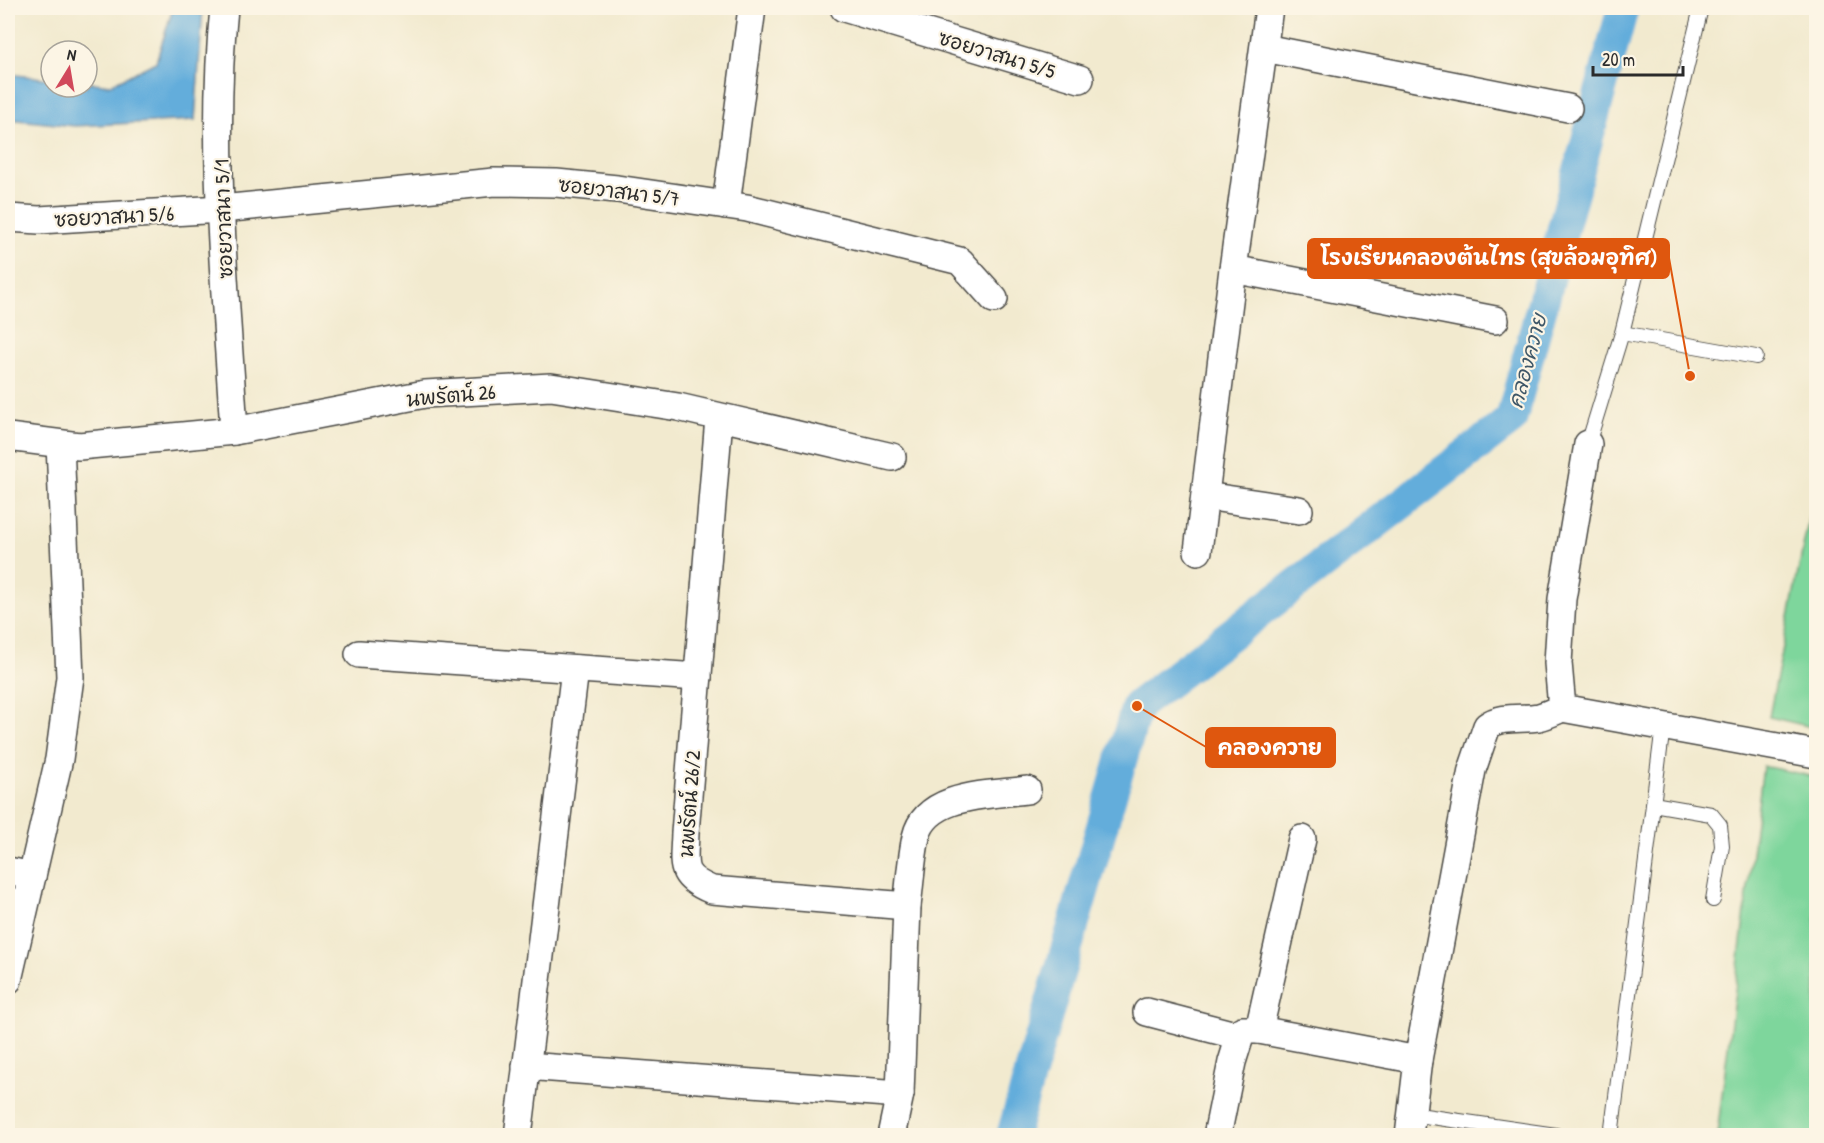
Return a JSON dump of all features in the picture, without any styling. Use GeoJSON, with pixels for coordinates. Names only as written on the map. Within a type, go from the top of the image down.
{"type":"FeatureCollection","features":[{"type":"Feature","properties":{"kind":"street","name":"ซอยวาสนา 5/1"},"geometry":{"type":"LineString","coordinates":[[224,8],[219,59],[221,209],[234,431]]}},
{"type":"Feature","properties":{"kind":"street"},"geometry":{"type":"LineString","coordinates":[[726,206],[752,8]]}},
{"type":"Feature","properties":{"kind":"street","name":"ซอยวาสนา 5/5"},"geometry":{"type":"LineString","coordinates":[[844,8],[1080,79]]}},
{"type":"Feature","properties":{"kind":"street"},"geometry":{"type":"LineString","coordinates":[[1198,551],[1233,269],[1269,8]]}},
{"type":"Feature","properties":{"kind":"street"},"geometry":{"type":"LineString","coordinates":[[1264,48],[1568,108]]}},
{"type":"Feature","properties":{"kind":"street","name":"ซอยวาสนา 5/7"},"geometry":{"type":"LineString","coordinates":[[221,209],[494,182],[556,183],[617,189],[747,208],[960,261],[994,299]]}},
{"type":"Feature","properties":{"kind":"street","name":"ซอยวาสนา 5/6"},"geometry":{"type":"LineString","coordinates":[[8,218],[39,220],[221,209]]}},
{"type":"Feature","properties":{"kind":"street"},"geometry":{"type":"LineString","coordinates":[[1233,269],[1495,320]]}},
{"type":"Feature","properties":{"kind":"street","name":"นพรัตน์ 26"},"geometry":{"type":"LineString","coordinates":[[8,437],[80,446],[234,431],[425,394],[551,387],[678,407],[892,457]]}},
{"type":"Feature","properties":{"kind":"street","name":"นพรัตน์ 26/2"},"geometry":{"type":"LineString","coordinates":[[719,418],[684,833],[684,868],[690,878],[712,890],[907,906]]}},
{"type":"Feature","properties":{"kind":"street"},"geometry":{"type":"LineString","coordinates":[[8,980],[20,873],[59,759],[70,677],[60,444]]}},
{"type":"Feature","properties":{"kind":"street"},"geometry":{"type":"LineString","coordinates":[[1562,708],[1558,663],[1562,599],[1588,444]]}},
{"type":"Feature","properties":{"kind":"street"},"geometry":{"type":"LineString","coordinates":[[1205,496],[1299,510]]}},
{"type":"Feature","properties":{"kind":"street"},"geometry":{"type":"LineString","coordinates":[[359,654],[698,677]]}},
{"type":"Feature","properties":{"kind":"street"},"geometry":{"type":"LineString","coordinates":[[518,1136],[575,669]]}},
{"type":"Feature","properties":{"kind":"street"},"geometry":{"type":"LineString","coordinates":[[1410,1125],[1418,1060],[1472,770],[1487,726],[1493,721],[1540,717],[1562,708],[1816,754]]}},
{"type":"Feature","properties":{"kind":"street"},"geometry":{"type":"LineString","coordinates":[[891,1136],[900,1094],[907,906],[916,836],[925,817],[945,804],[974,797],[1028,790]]}},
{"type":"Feature","properties":{"kind":"street"},"geometry":{"type":"LineString","coordinates":[[1217,1136],[1232,1062],[1249,1033],[1302,839]]}},
{"type":"Feature","properties":{"kind":"street"},"geometry":{"type":"LineString","coordinates":[[1147,1012],[1249,1033],[1418,1060]]}},
{"type":"Feature","properties":{"kind":"street"},"geometry":{"type":"LineString","coordinates":[[526,1066],[900,1094]]}},
{"type":"Feature","properties":{"kind":"lane"},"geometry":{"type":"LineString","coordinates":[[1588,444],[1623,333],[1701,8]]}},
{"type":"Feature","properties":{"kind":"lane"},"geometry":{"type":"LineString","coordinates":[[1623,333],[1756,357]]}},
{"type":"Feature","properties":{"kind":"lane"},"geometry":{"type":"LineString","coordinates":[[1611,1136],[1663,726]]}},
{"type":"Feature","properties":{"kind":"lane"},"geometry":{"type":"LineString","coordinates":[[1653,804],[1711,814],[1720,825],[1722,846],[1713,900]]}},
{"type":"Feature","properties":{"kind":"lane"},"geometry":{"type":"LineString","coordinates":[[1410,1125],[1556,1135]]}},
{"type":"Feature","properties":{"kind":"green space"},"geometry":{"type":"Polygon","coordinates":[[[1816,482],[1816,728],[1769,717],[1816,482]]]}},
{"type":"Feature","properties":{"kind":"green space"},"geometry":{"type":"Polygon","coordinates":[[[1763,766],[1816,777],[1816,1135],[1717,1135],[1763,766]]]}},
{"type":"Feature","properties":{"kind":"water"},"geometry":{"type":"Polygon","coordinates":[[[173,8],[203,8],[195,120],[75,126],[8,119],[8,74],[39,78],[39,99],[99,99],[99,84],[110,85],[156,62],[173,8]]]}},
{"type":"Feature","properties":{"kind":"waterway","name":"คลองควาย"},"geometry":{"type":"LineString","coordinates":[[1012,1136],[1137,706],[1511,420],[1623,8]]}},
{"type":"Feature","properties":{"kind":"place","name":"โรงเรียนคลองต้นไทร (สุขล้อมอุทิศ)"},"geometry":{"type":"Point","coordinates":[1690,376]}},
{"type":"Feature","properties":{"kind":"place","name":"คลองควาย"},"geometry":{"type":"Point","coordinates":[1137,706]}}]}
